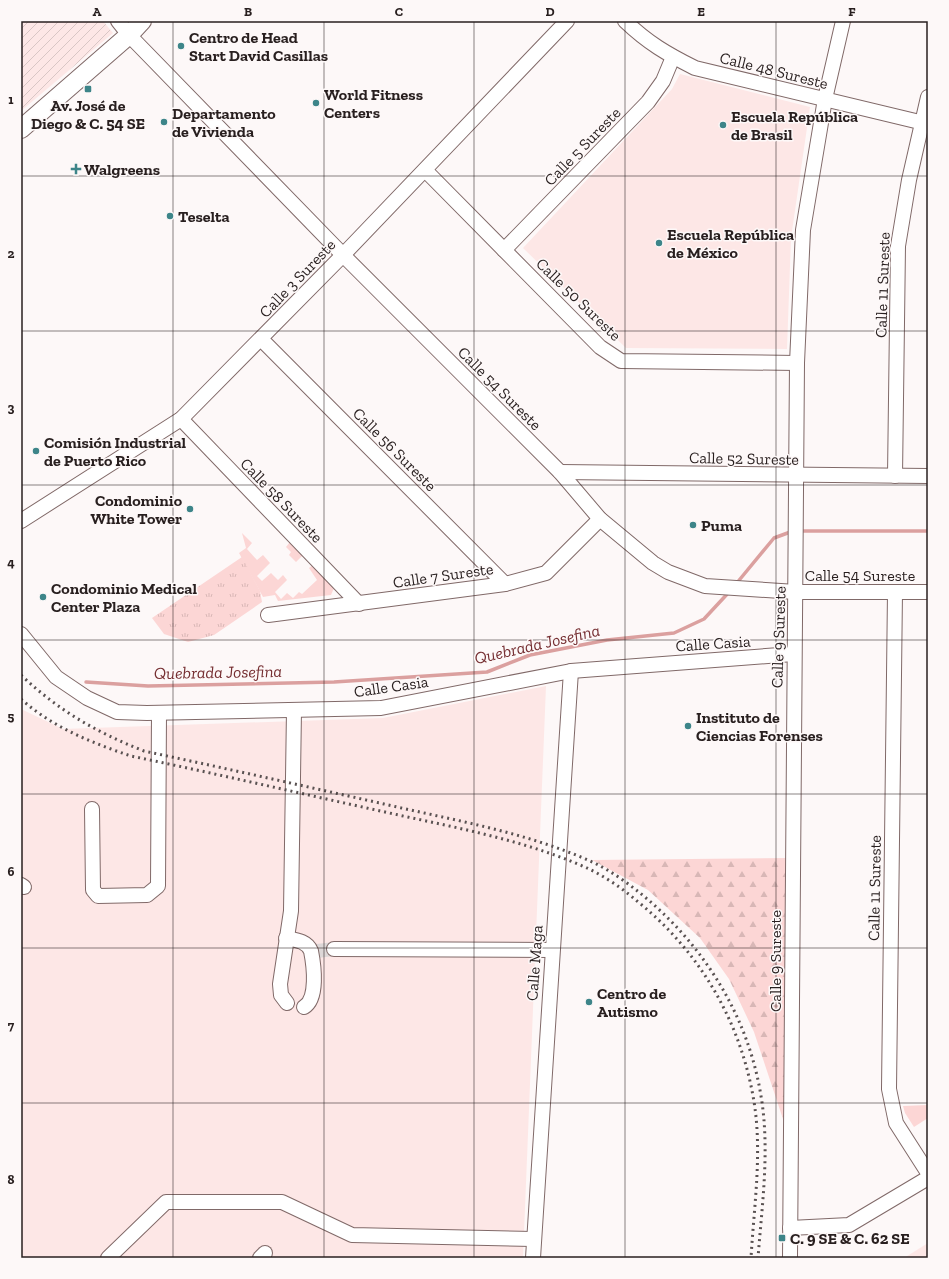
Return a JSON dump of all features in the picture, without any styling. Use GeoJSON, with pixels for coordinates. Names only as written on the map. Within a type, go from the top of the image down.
{"type":"FeatureCollection","features":[{"type":"Feature","properties":{"kind":"main road"},"geometry":{"type":"LineString","coordinates":[[21,129],[129,35],[142,21]]}},
{"type":"Feature","properties":{"kind":"street","name":"Calle 54 Sureste"},"geometry":{"type":"LineString","coordinates":[[118,21],[129,35],[343,255],[560,472],[600,519],[640,554],[668,572],[705,586],[796,592],[928,592]]}},
{"type":"Feature","properties":{"kind":"street","name":"Calle 3 Sureste"},"geometry":{"type":"LineString","coordinates":[[21,521],[181,419],[343,255],[567,21]]}},
{"type":"Feature","properties":{"kind":"street","name":"Calle 48 Sureste"},"geometry":{"type":"LineString","coordinates":[[625,21],[643,39],[695,68],[925,123]]}},
{"type":"Feature","properties":{"kind":"street","name":"Calle 9 Sureste"},"geometry":{"type":"LineString","coordinates":[[790,1258],[793,654],[796,592],[797,363],[803,230],[825,99],[843,21]]}},
{"type":"Feature","properties":{"kind":"street","name":"Calle 5 Sureste"},"geometry":{"type":"LineString","coordinates":[[504,250],[648,102],[663,81],[673,57]]}},
{"type":"Feature","properties":{"kind":"street","name":"Calle 11 Sureste"},"geometry":{"type":"LineString","coordinates":[[895,476],[898,246],[909,180],[925,123],[928,97]]}},
{"type":"Feature","properties":{"kind":"street","name":"Calle 50 Sureste"},"geometry":{"type":"LineString","coordinates":[[425,170],[600,347],[621,361],[797,363]]}},
{"type":"Feature","properties":{"kind":"street","name":"Calle 56 Sureste"},"geometry":{"type":"LineString","coordinates":[[261,339],[505,584]]}},
{"type":"Feature","properties":{"kind":"street","name":"Calle 58 Sureste"},"geometry":{"type":"LineString","coordinates":[[181,419],[359,604]]}},
{"type":"Feature","properties":{"kind":"street","name":"Calle 52 Sureste"},"geometry":{"type":"LineString","coordinates":[[560,472],[797,476],[928,476]]}},
{"type":"Feature","properties":{"kind":"street","name":"Calle 7 Sureste"},"geometry":{"type":"LineString","coordinates":[[268,615],[505,584],[546,573],[600,519]]}},
{"type":"Feature","properties":{"kind":"street","name":"Calle 11 Sureste"},"geometry":{"type":"LineString","coordinates":[[895,592],[889,1089],[896,1123],[928,1173]]}},
{"type":"Feature","properties":{"kind":"street","name":"Calle Casia"},"geometry":{"type":"LineString","coordinates":[[21,634],[56,677],[87,698],[117,712],[159,713],[381,708],[570,671],[793,654]]}},
{"type":"Feature","properties":{"kind":"street","name":"Calle Maga"},"geometry":{"type":"LineString","coordinates":[[533,1258],[570,671]]}},
{"type":"Feature","properties":{"kind":"street"},"geometry":{"type":"LineString","coordinates":[[287,1003],[281,995],[280,984],[291,911],[294,710]]}},
{"type":"Feature","properties":{"kind":"street"},"geometry":{"type":"LineString","coordinates":[[92,809],[93,890],[95,894],[98,896],[147,895],[153,892],[158,886],[159,713]]}},
{"type":"Feature","properties":{"kind":"street"},"geometry":{"type":"LineString","coordinates":[[286,938],[304,942],[314,951],[313,994],[309,1004],[304,1007]]}},
{"type":"Feature","properties":{"kind":"street"},"geometry":{"type":"LineString","coordinates":[[334,949],[552,950]]}},
{"type":"Feature","properties":{"kind":"street"},"geometry":{"type":"LineString","coordinates":[[790,1228],[849,1225],[928,1178]]}},
{"type":"Feature","properties":{"kind":"street"},"geometry":{"type":"LineString","coordinates":[[108,1258],[166,1202],[282,1202],[352,1235],[533,1239]]}},
{"type":"Feature","properties":{"kind":"shaded area"},"geometry":{"type":"Polygon","coordinates":[[[21,21],[103,21],[113,33],[21,111],[21,21]]]}},
{"type":"Feature","properties":{"kind":"shaded area","name":"Escuela República de México"},"geometry":{"type":"Polygon","coordinates":[[[680,74],[810,107],[791,238],[787,349],[626,348],[523,248],[672,89],[680,74]]]}},
{"type":"Feature","properties":{"kind":"shaded area"},"geometry":{"type":"Polygon","coordinates":[[[546,686],[523,1258],[21,1258],[21,709],[63,729],[383,718],[546,686]]]}},
{"type":"Feature","properties":{"kind":"shaded area"},"geometry":{"type":"Polygon","coordinates":[[[928,1243],[928,1258],[904,1258],[928,1243]]]}},
{"type":"Feature","properties":{"kind":"green space"},"geometry":{"type":"Polygon","coordinates":[[[242,533],[252,543],[247,549],[257,560],[263,555],[270,563],[257,576],[262,581],[271,573],[278,580],[283,575],[287,580],[275,592],[281,599],[287,593],[293,598],[299,592],[302,594],[317,580],[309,568],[313,565],[334,588],[331,595],[278,601],[275,595],[263,597],[239,553],[246,548],[242,533]]]}},
{"type":"Feature","properties":{"kind":"green space"},"geometry":{"type":"Polygon","coordinates":[[[290,542],[303,555],[296,562],[289,555],[291,552],[286,547],[290,542]]]}},
{"type":"Feature","properties":{"kind":"green space"},"geometry":{"type":"Polygon","coordinates":[[[242,557],[260,591],[262,602],[214,635],[188,642],[164,634],[152,618],[242,557]]]}},
{"type":"Feature","properties":{"kind":"green space"},"geometry":{"type":"Polygon","coordinates":[[[788,858],[786,1128],[754,1032],[729,979],[700,938],[648,890],[592,860],[788,858]]]}},
{"type":"Feature","properties":{"kind":"green space"},"geometry":{"type":"Polygon","coordinates":[[[928,1105],[928,1118],[914,1127],[905,1113],[903,1106],[928,1105]]]}},
{"type":"Feature","properties":{"kind":"waterway","name":"Quebrada Josefina"},"geometry":{"type":"LineString","coordinates":[[736,584],[774,538],[793,531]]}},
{"type":"Feature","properties":{"kind":"waterway","name":"Quebrada Josefina"},"geometry":{"type":"LineString","coordinates":[[800,531],[928,531]]}},
{"type":"Feature","properties":{"kind":"waterway","name":"Quebrada Josefina"},"geometry":{"type":"LineString","coordinates":[[86,682],[148,686],[334,682],[487,672],[530,655],[607,640],[674,633],[704,619],[730,591]]}},
{"type":"Feature","properties":{"kind":"tunnel"},"geometry":{"type":"LineString","coordinates":[[317,951],[334,949]]}},
{"type":"Feature","properties":{"kind":"railway"},"geometry":{"type":"LineString","coordinates":[[21,675],[35,688],[64,710],[94,728],[144,751],[462,821],[514,834],[590,861],[616,876],[640,893],[663,913],[703,958],[734,1010],[755,1066],[764,1116],[765,1136],[763,1197],[758,1258]]}},
{"type":"Feature","properties":{"kind":"railway"},"geometry":{"type":"LineString","coordinates":[[21,699],[33,709],[59,726],[87,740],[131,756],[456,827],[509,841],[536,849],[587,868],[625,891],[659,920],[679,941],[697,964],[713,988],[738,1040],[753,1096],[756,1116],[758,1157],[751,1258]]}},
{"type":"Feature","properties":{"kind":"place","name":"Centro de Head Start David Casillas"},"geometry":{"type":"Point","coordinates":[181,46]}},
{"type":"Feature","properties":{"kind":"place","name":"Av. José de Diego & C. 54 SE"},"geometry":{"type":"Point","coordinates":[88,89]}},
{"type":"Feature","properties":{"kind":"place","name":"World Fitness Centers"},"geometry":{"type":"Point","coordinates":[316,103]}},
{"type":"Feature","properties":{"kind":"place","name":"Departamento de Vivienda"},"geometry":{"type":"Point","coordinates":[164,122]}},
{"type":"Feature","properties":{"kind":"place","name":"Escuela República de Brasil"},"geometry":{"type":"Point","coordinates":[723,125]}},
{"type":"Feature","properties":{"kind":"place","name":"Walgreens"},"geometry":{"type":"Point","coordinates":[76,169]}},
{"type":"Feature","properties":{"kind":"place","name":"Teselta"},"geometry":{"type":"Point","coordinates":[170,216]}},
{"type":"Feature","properties":{"kind":"place","name":"Escuela República de México"},"geometry":{"type":"Point","coordinates":[659,243]}},
{"type":"Feature","properties":{"kind":"place","name":"Comisión Industrial de Puerto Rico"},"geometry":{"type":"Point","coordinates":[36,451]}},
{"type":"Feature","properties":{"kind":"place","name":"Condominio White Tower"},"geometry":{"type":"Point","coordinates":[190,509]}},
{"type":"Feature","properties":{"kind":"place","name":"Puma"},"geometry":{"type":"Point","coordinates":[693,525]}},
{"type":"Feature","properties":{"kind":"place","name":"Condominio Medical Center Plaza"},"geometry":{"type":"Point","coordinates":[43,597]}},
{"type":"Feature","properties":{"kind":"place","name":"Instituto de Ciencias Forenses"},"geometry":{"type":"Point","coordinates":[688,726]}},
{"type":"Feature","properties":{"kind":"place","name":"Centro de Autismo"},"geometry":{"type":"Point","coordinates":[589,1002]}},
{"type":"Feature","properties":{"kind":"place","name":"C. 9 SE & C. 62 SE"},"geometry":{"type":"Point","coordinates":[782,1238]}}]}
